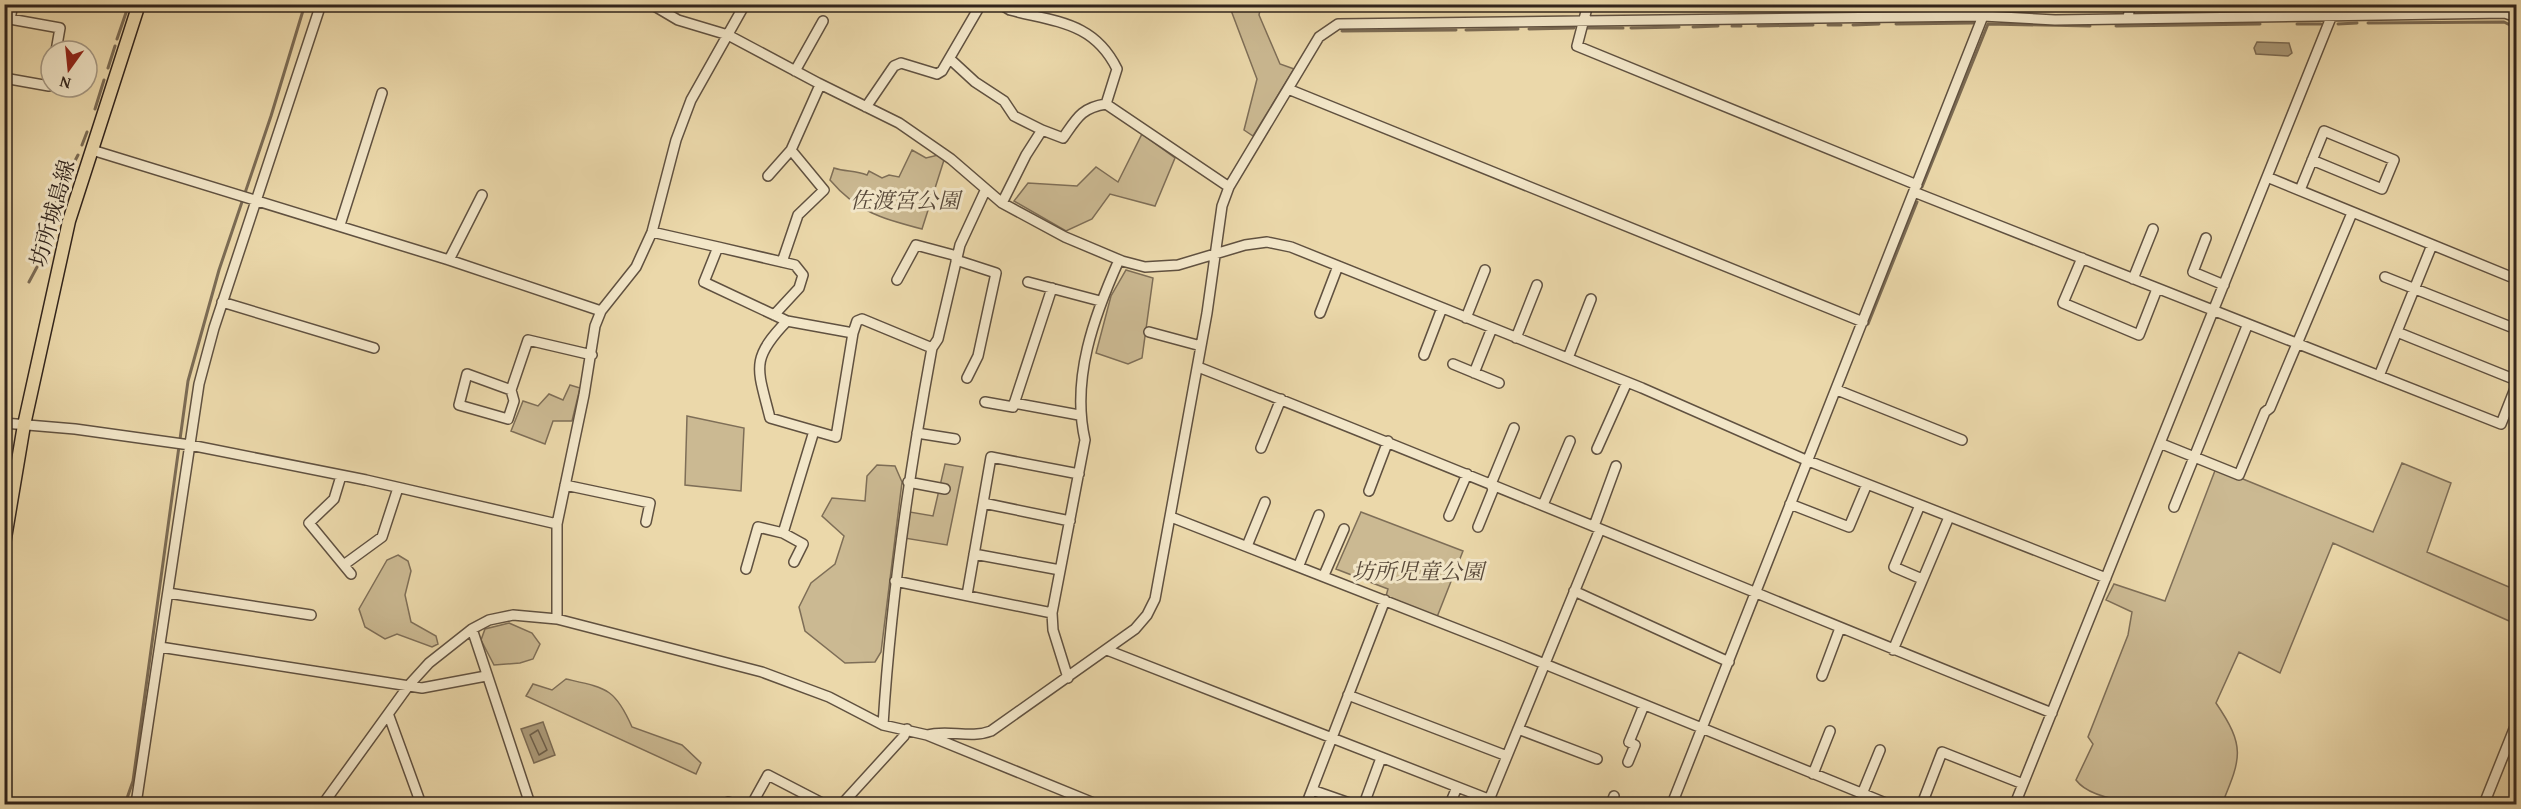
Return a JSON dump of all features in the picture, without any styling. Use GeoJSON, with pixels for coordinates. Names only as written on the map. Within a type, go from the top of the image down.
{"type":"FeatureCollection","features":[{"type":"Feature","properties":{"kind":"main road","name":"坊所城島線"},"geometry":{"type":"LineString","coordinates":[[4,544],[24,425],[61,251],[140,4]]}},
{"type":"Feature","properties":{"kind":"street"},"geometry":{"type":"LineString","coordinates":[[13,4],[7,18],[60,28],[58,39]]}},
{"type":"Feature","properties":{"kind":"street"},"geometry":{"type":"LineString","coordinates":[[136,804],[199,384],[248,197],[321,4]]}},
{"type":"Feature","properties":{"kind":"street"},"geometry":{"type":"LineString","coordinates":[[651,4],[678,20],[728,34],[820,85],[899,123],[951,159],[985,191],[1002,202],[1065,237],[1119,260],[1145,267],[1178,265],[1245,245],[1267,242],[1291,248],[1627,382],[1806,460],[2106,578]]}},
{"type":"Feature","properties":{"kind":"street"},"geometry":{"type":"LineString","coordinates":[[557,619],[557,524],[592,355],[595,326],[601,311],[636,267],[652,232],[675,140],[691,100],[746,4]]}},
{"type":"Feature","properties":{"kind":"street"},"geometry":{"type":"LineString","coordinates":[[866,107],[894,66],[901,63],[937,74],[950,59],[981,4]]}},
{"type":"Feature","properties":{"kind":"street"},"geometry":{"type":"LineString","coordinates":[[999,4],[1010,10],[1084,31],[1107,49],[1117,69],[1106,104]]}},
{"type":"Feature","properties":{"kind":"street"},"geometry":{"type":"LineString","coordinates":[[1588,4],[1576,46],[2157,289],[2501,424],[2517,386]]}},
{"type":"Feature","properties":{"kind":"street"},"geometry":{"type":"LineString","coordinates":[[1932,4],[1932,16]]}},
{"type":"Feature","properties":{"kind":"street"},"geometry":{"type":"LineString","coordinates":[[2128,19],[2130,4]]}},
{"type":"Feature","properties":{"kind":"street"},"geometry":{"type":"LineString","coordinates":[[927,735],[938,732],[980,735],[991,731],[1107,650],[1135,629],[1147,615],[1160,580],[1198,367],[1222,206],[1229,187],[1319,37],[1338,24],[1932,16],[2128,19],[2505,14],[2517,17]]}},
{"type":"Feature","properties":{"kind":"street"},"geometry":{"type":"LineString","coordinates":[[2015,804],[2162,444],[2332,15]]}},
{"type":"Feature","properties":{"kind":"street"},"geometry":{"type":"LineString","coordinates":[[1672,804],[1983,16]]}},
{"type":"Feature","properties":{"kind":"street"},"geometry":{"type":"LineString","coordinates":[[795,71],[823,21]]}},
{"type":"Feature","properties":{"kind":"street"},"geometry":{"type":"LineString","coordinates":[[950,59],[975,82],[1004,102],[1014,116],[1042,130],[1063,138],[1079,115],[1089,106],[1106,104],[1229,187]]}},
{"type":"Feature","properties":{"kind":"street"},"geometry":{"type":"LineString","coordinates":[[4,78],[39,84]]}},
{"type":"Feature","properties":{"kind":"street"},"geometry":{"type":"LineString","coordinates":[[768,176],[791,150],[820,85]]}},
{"type":"Feature","properties":{"kind":"street"},"geometry":{"type":"LineString","coordinates":[[1288,89],[1863,322]]}},
{"type":"Feature","properties":{"kind":"street"},"geometry":{"type":"LineString","coordinates":[[340,225],[382,93]]}},
{"type":"Feature","properties":{"kind":"street"},"geometry":{"type":"LineString","coordinates":[[1002,202],[1026,155],[1042,130]]}},
{"type":"Feature","properties":{"kind":"street"},"geometry":{"type":"LineString","coordinates":[[2300,190],[2312,160],[2324,131],[2394,160],[2382,189],[2312,160]]}},
{"type":"Feature","properties":{"kind":"street"},"geometry":{"type":"LineString","coordinates":[[92,150],[340,225],[601,311]]}},
{"type":"Feature","properties":{"kind":"street"},"geometry":{"type":"LineString","coordinates":[[782,262],[798,215],[824,190],[791,150]]}},
{"type":"Feature","properties":{"kind":"street"},"geometry":{"type":"LineString","coordinates":[[2267,177],[2517,279]]}},
{"type":"Feature","properties":{"kind":"street"},"geometry":{"type":"LineString","coordinates":[[883,725],[895,581],[908,482],[932,348],[938,339],[957,258],[985,191]]}},
{"type":"Feature","properties":{"kind":"street"},"geometry":{"type":"LineString","coordinates":[[449,260],[482,195]]}},
{"type":"Feature","properties":{"kind":"street"},"geometry":{"type":"LineString","coordinates":[[2162,444],[2239,475],[2265,411],[2270,408],[2352,213]]}},
{"type":"Feature","properties":{"kind":"street"},"geometry":{"type":"LineString","coordinates":[[2133,279],[2153,229]]}},
{"type":"Feature","properties":{"kind":"street"},"geometry":{"type":"LineString","coordinates":[[652,232],[795,265],[803,275],[799,288],[774,315]]}},
{"type":"Feature","properties":{"kind":"street"},"geometry":{"type":"LineString","coordinates":[[2206,238],[2193,272],[2224,285]]}},
{"type":"Feature","properties":{"kind":"street"},"geometry":{"type":"LineString","coordinates":[[2379,376],[2432,245]]}},
{"type":"Feature","properties":{"kind":"street"},"geometry":{"type":"LineString","coordinates":[[897,280],[916,246],[996,273],[978,356],[967,378]]}},
{"type":"Feature","properties":{"kind":"street"},"geometry":{"type":"LineString","coordinates":[[718,247],[704,282],[787,321],[853,333]]}},
{"type":"Feature","properties":{"kind":"street"},"geometry":{"type":"LineString","coordinates":[[2082,258],[2063,303],[2139,335],[2157,289]]}},
{"type":"Feature","properties":{"kind":"street"},"geometry":{"type":"LineString","coordinates":[[1068,678],[1053,630],[1052,613],[1084,440],[1079,415],[1080,385],[1100,301],[1119,260]]}},
{"type":"Feature","properties":{"kind":"street"},"geometry":{"type":"LineString","coordinates":[[1320,313],[1338,266]]}},
{"type":"Feature","properties":{"kind":"street"},"geometry":{"type":"LineString","coordinates":[[1466,318],[1485,270]]}},
{"type":"Feature","properties":{"kind":"street"},"geometry":{"type":"LineString","coordinates":[[2385,277],[2517,329]]}},
{"type":"Feature","properties":{"kind":"street"},"geometry":{"type":"LineString","coordinates":[[1028,282],[1100,301]]}},
{"type":"Feature","properties":{"kind":"street"},"geometry":{"type":"LineString","coordinates":[[1516,338],[1537,285]]}},
{"type":"Feature","properties":{"kind":"street"},"geometry":{"type":"LineString","coordinates":[[985,402],[1013,407],[1052,288]]}},
{"type":"Feature","properties":{"kind":"street"},"geometry":{"type":"LineString","coordinates":[[1568,358],[1591,299]]}},
{"type":"Feature","properties":{"kind":"street"},"geometry":{"type":"LineString","coordinates":[[222,302],[374,348]]}},
{"type":"Feature","properties":{"kind":"street"},"geometry":{"type":"LineString","coordinates":[[1424,355],[1442,308]]}},
{"type":"Feature","properties":{"kind":"street"},"geometry":{"type":"LineString","coordinates":[[787,321],[767,342],[758,365],[770,418],[836,437],[857,321],[862,319],[932,348]]}},
{"type":"Feature","properties":{"kind":"street"},"geometry":{"type":"LineString","coordinates":[[2174,507],[2247,326]]}},
{"type":"Feature","properties":{"kind":"street"},"geometry":{"type":"LineString","coordinates":[[1474,373],[1492,328]]}},
{"type":"Feature","properties":{"kind":"street"},"geometry":{"type":"LineString","coordinates":[[2397,332],[2517,380]]}},
{"type":"Feature","properties":{"kind":"street"},"geometry":{"type":"LineString","coordinates":[[1149,333],[1201,346]]}},
{"type":"Feature","properties":{"kind":"street"},"geometry":{"type":"LineString","coordinates":[[511,390],[467,375],[459,405],[508,419],[514,400],[511,390],[528,340],[592,355]]}},
{"type":"Feature","properties":{"kind":"street"},"geometry":{"type":"LineString","coordinates":[[1453,364],[1499,383]]}},
{"type":"Feature","properties":{"kind":"street"},"geometry":{"type":"LineString","coordinates":[[1198,367],[1388,441],[1755,594],[2052,713]]}},
{"type":"Feature","properties":{"kind":"street"},"geometry":{"type":"LineString","coordinates":[[1597,449],[1627,382]]}},
{"type":"Feature","properties":{"kind":"street"},"geometry":{"type":"LineString","coordinates":[[1837,390],[1962,440]]}},
{"type":"Feature","properties":{"kind":"street"},"geometry":{"type":"LineString","coordinates":[[1261,448],[1281,399]]}},
{"type":"Feature","properties":{"kind":"street"},"geometry":{"type":"LineString","coordinates":[[1014,403],[1079,415]]}},
{"type":"Feature","properties":{"kind":"street"},"geometry":{"type":"LineString","coordinates":[[4,423],[190,445],[557,524]]}},
{"type":"Feature","properties":{"kind":"street"},"geometry":{"type":"LineString","coordinates":[[1478,527],[1493,490],[1491,484],[1514,428]]}},
{"type":"Feature","properties":{"kind":"street"},"geometry":{"type":"LineString","coordinates":[[783,533],[814,431]]}},
{"type":"Feature","properties":{"kind":"street"},"geometry":{"type":"LineString","coordinates":[[917,433],[955,439]]}},
{"type":"Feature","properties":{"kind":"street"},"geometry":{"type":"LineString","coordinates":[[1369,491],[1388,441]]}},
{"type":"Feature","properties":{"kind":"street"},"geometry":{"type":"LineString","coordinates":[[1543,505],[1570,441]]}},
{"type":"Feature","properties":{"kind":"street"},"geometry":{"type":"LineString","coordinates":[[968,595],[991,457],[1079,474]]}},
{"type":"Feature","properties":{"kind":"street"},"geometry":{"type":"LineString","coordinates":[[1489,800],[1574,591],[1616,466]]}},
{"type":"Feature","properties":{"kind":"street"},"geometry":{"type":"LineString","coordinates":[[1449,516],[1467,474]]}},
{"type":"Feature","properties":{"kind":"street"},"geometry":{"type":"LineString","coordinates":[[341,476],[334,500],[309,522],[351,574]]}},
{"type":"Feature","properties":{"kind":"street"},"geometry":{"type":"LineString","coordinates":[[908,482],[945,489]]}},
{"type":"Feature","properties":{"kind":"street"},"geometry":{"type":"LineString","coordinates":[[565,484],[650,503],[646,522]]}},
{"type":"Feature","properties":{"kind":"street"},"geometry":{"type":"LineString","coordinates":[[1790,504],[1849,528],[1867,484]]}},
{"type":"Feature","properties":{"kind":"street"},"geometry":{"type":"LineString","coordinates":[[345,564],[382,537],[398,488]]}},
{"type":"Feature","properties":{"kind":"street"},"geometry":{"type":"LineString","coordinates":[[1247,546],[1265,502]]}},
{"type":"Feature","properties":{"kind":"street"},"geometry":{"type":"LineString","coordinates":[[983,503],[1070,521]]}},
{"type":"Feature","properties":{"kind":"street"},"geometry":{"type":"LineString","coordinates":[[1920,505],[1894,567],[1922,579]]}},
{"type":"Feature","properties":{"kind":"street"},"geometry":{"type":"LineString","coordinates":[[1299,566],[1319,516]]}},
{"type":"Feature","properties":{"kind":"street"},"geometry":{"type":"LineString","coordinates":[[1171,517],[1324,575],[1888,804]]}},
{"type":"Feature","properties":{"kind":"street"},"geometry":{"type":"LineString","coordinates":[[1893,650],[1948,517]]}},
{"type":"Feature","properties":{"kind":"street"},"geometry":{"type":"LineString","coordinates":[[746,569],[758,527],[783,533],[803,544],[794,562]]}},
{"type":"Feature","properties":{"kind":"street"},"geometry":{"type":"LineString","coordinates":[[1324,575],[1344,529]]}},
{"type":"Feature","properties":{"kind":"street"},"geometry":{"type":"LineString","coordinates":[[974,554],[1060,570]]}},
{"type":"Feature","properties":{"kind":"street"},"geometry":{"type":"LineString","coordinates":[[895,581],[1052,613]]}},
{"type":"Feature","properties":{"kind":"street"},"geometry":{"type":"LineString","coordinates":[[1574,591],[1729,662]]}},
{"type":"Feature","properties":{"kind":"street"},"geometry":{"type":"LineString","coordinates":[[168,593],[311,615]]}},
{"type":"Feature","properties":{"kind":"street"},"geometry":{"type":"LineString","coordinates":[[1304,804],[1312,790],[1385,600]]}},
{"type":"Feature","properties":{"kind":"street"},"geometry":{"type":"LineString","coordinates":[[323,804],[410,685],[429,663],[472,629],[489,620],[513,615],[557,619],[762,672],[829,697],[883,725],[927,735],[1096,804]]}},
{"type":"Feature","properties":{"kind":"street"},"geometry":{"type":"LineString","coordinates":[[1822,676],[1840,628]]}},
{"type":"Feature","properties":{"kind":"street"},"geometry":{"type":"LineString","coordinates":[[472,629],[530,804]]}},
{"type":"Feature","properties":{"kind":"street"},"geometry":{"type":"LineString","coordinates":[[160,647],[422,688],[486,676]]}},
{"type":"Feature","properties":{"kind":"street"},"geometry":{"type":"LineString","coordinates":[[1107,650],[1501,804]]}},
{"type":"Feature","properties":{"kind":"street"},"geometry":{"type":"LineString","coordinates":[[1348,695],[1507,756]]}},
{"type":"Feature","properties":{"kind":"street"},"geometry":{"type":"LineString","coordinates":[[1628,762],[1635,745],[1629,742],[1644,705]]}},
{"type":"Feature","properties":{"kind":"street"},"geometry":{"type":"LineString","coordinates":[[389,716],[421,804]]}},
{"type":"Feature","properties":{"kind":"street"},"geometry":{"type":"LineString","coordinates":[[2484,804],[2517,724]]}},
{"type":"Feature","properties":{"kind":"street"},"geometry":{"type":"LineString","coordinates":[[842,804],[904,736],[906,729]]}},
{"type":"Feature","properties":{"kind":"street"},"geometry":{"type":"LineString","coordinates":[[1518,729],[1597,759]]}},
{"type":"Feature","properties":{"kind":"street"},"geometry":{"type":"LineString","coordinates":[[1813,774],[1830,731]]}},
{"type":"Feature","properties":{"kind":"street"},"geometry":{"type":"LineString","coordinates":[[1862,794],[1880,750]]}},
{"type":"Feature","properties":{"kind":"street"},"geometry":{"type":"LineString","coordinates":[[1922,804],[1942,752],[2024,784]]}},
{"type":"Feature","properties":{"kind":"street"},"geometry":{"type":"LineString","coordinates":[[1364,804],[1381,758]]}},
{"type":"Feature","properties":{"kind":"street"},"geometry":{"type":"LineString","coordinates":[[752,804],[768,775],[824,804]]}},
{"type":"Feature","properties":{"kind":"street"},"geometry":{"type":"LineString","coordinates":[[1450,804],[1457,787]]}},
{"type":"Feature","properties":{"kind":"street"},"geometry":{"type":"LineString","coordinates":[[1312,790],[1352,804]]}},
{"type":"Feature","properties":{"kind":"green space"},"geometry":{"type":"Polygon","coordinates":[[[1229,5],[1261,5],[1259,15],[1280,64],[1294,69],[1253,136],[1244,130],[1257,79],[1229,5]]]}},
{"type":"Feature","properties":{"kind":"green space"},"geometry":{"type":"Polygon","coordinates":[[[1142,134],[1175,158],[1155,206],[1110,194],[1092,219],[1066,231],[1014,201],[1028,183],[1077,186],[1096,167],[1118,182],[1142,134]]]}},
{"type":"Feature","properties":{"kind":"green space","name":"佐渡宮公園"},"geometry":{"type":"Polygon","coordinates":[[[912,150],[926,158],[938,155],[944,160],[922,229],[872,213],[850,200],[830,180],[834,168],[867,175],[869,171],[882,178],[889,175],[899,177],[912,150]]]}},
{"type":"Feature","properties":{"kind":"green space"},"geometry":{"type":"Polygon","coordinates":[[[1126,270],[1153,278],[1142,358],[1128,364],[1096,353],[1111,296],[1126,270]]]}},
{"type":"Feature","properties":{"kind":"green space"},"geometry":{"type":"Polygon","coordinates":[[[570,385],[580,388],[572,421],[553,421],[545,444],[511,431],[523,401],[538,406],[549,394],[563,400],[570,385]]]}},
{"type":"Feature","properties":{"kind":"green space"},"geometry":{"type":"Polygon","coordinates":[[[687,416],[744,428],[741,491],[685,485],[687,416]]]}},
{"type":"Feature","properties":{"kind":"green space"},"geometry":{"type":"Polygon","coordinates":[[[2402,463],[2451,483],[2427,552],[2516,590],[2516,624],[2333,543],[2280,673],[2239,652],[2216,703],[2232,731],[2237,753],[2233,775],[2222,804],[2165,804],[2121,800],[2102,796],[2087,789],[2076,780],[2093,744],[2088,737],[2128,635],[2132,612],[2106,600],[2114,584],[2165,601],[2216,468],[2373,532],[2402,463]]]}},
{"type":"Feature","properties":{"kind":"green space"},"geometry":{"type":"Polygon","coordinates":[[[945,464],[963,467],[947,545],[904,538],[910,512],[933,516],[945,464]]]}},
{"type":"Feature","properties":{"kind":"green space"},"geometry":{"type":"Polygon","coordinates":[[[877,465],[895,466],[902,482],[881,652],[875,662],[845,663],[805,631],[799,607],[811,583],[835,564],[844,536],[822,516],[832,498],[865,501],[867,476],[877,465]]]}},
{"type":"Feature","properties":{"kind":"green space","name":"坊所児童公園"},"geometry":{"type":"Polygon","coordinates":[[[1361,512],[1463,551],[1437,617],[1386,596],[1388,589],[1336,569],[1361,512]]]}},
{"type":"Feature","properties":{"kind":"green space"},"geometry":{"type":"Polygon","coordinates":[[[398,555],[408,561],[411,571],[405,595],[411,622],[436,636],[438,644],[432,647],[397,634],[385,639],[365,627],[359,609],[387,560],[398,555]]]}},
{"type":"Feature","properties":{"kind":"green space"},"geometry":{"type":"Polygon","coordinates":[[[509,623],[532,633],[540,644],[533,659],[520,663],[494,665],[481,640],[485,629],[509,623]]]}},
{"type":"Feature","properties":{"kind":"green space"},"geometry":{"type":"Polygon","coordinates":[[[566,679],[608,692],[620,704],[632,727],[682,745],[701,763],[696,774],[526,696],[533,684],[552,690],[566,679]]]}},
{"type":"Feature","properties":{"kind":"water"},"geometry":{"type":"Polygon","coordinates":[[[2257,42],[2289,43],[2292,53],[2288,56],[2256,54],[2254,48],[2257,42]]]}},
{"type":"Feature","properties":{"kind":"water"},"geometry":{"type":"Polygon","coordinates":[[[543,722],[555,755],[534,763],[521,729],[543,722]]]}},
{"type":"Feature","properties":{"kind":"waterway"},"geometry":{"type":"LineString","coordinates":[[117,39],[129,4]]}},
{"type":"Feature","properties":{"kind":"waterway"},"geometry":{"type":"LineString","coordinates":[[125,804],[133,781],[188,381],[219,270],[271,116],[305,4]]}},
{"type":"Feature","properties":{"kind":"waterway"},"geometry":{"type":"LineString","coordinates":[[1954,10],[1958,4]]}},
{"type":"Feature","properties":{"kind":"waterway"},"geometry":{"type":"LineString","coordinates":[[2136,9],[2516,6]]}},
{"type":"Feature","properties":{"kind":"waterway"},"geometry":{"type":"LineString","coordinates":[[1999,11],[2120,10]]}},
{"type":"Feature","properties":{"kind":"waterway"},"geometry":{"type":"LineString","coordinates":[[2368,23],[2504,22],[2516,28]]}},
{"type":"Feature","properties":{"kind":"waterway"},"geometry":{"type":"LineString","coordinates":[[1896,24],[1973,23]]}},
{"type":"Feature","properties":{"kind":"waterway"},"geometry":{"type":"LineString","coordinates":[[2338,24],[2357,23]]}},
{"type":"Feature","properties":{"kind":"waterway"},"geometry":{"type":"LineString","coordinates":[[1853,25],[1879,24]]}},
{"type":"Feature","properties":{"kind":"waterway"},"geometry":{"type":"LineString","coordinates":[[1922,187],[1988,24],[2090,26]]}},
{"type":"Feature","properties":{"kind":"waterway"},"geometry":{"type":"LineString","coordinates":[[2116,26],[2260,24]]}},
{"type":"Feature","properties":{"kind":"waterway"},"geometry":{"type":"LineString","coordinates":[[2297,24],[2321,24]]}},
{"type":"Feature","properties":{"kind":"waterway"},"geometry":{"type":"LineString","coordinates":[[1758,26],[1813,25]]}},
{"type":"Feature","properties":{"kind":"waterway"},"geometry":{"type":"LineString","coordinates":[[1828,25],[1841,25]]}},
{"type":"Feature","properties":{"kind":"waterway"},"geometry":{"type":"LineString","coordinates":[[1693,27],[1718,26]]}},
{"type":"Feature","properties":{"kind":"waterway"},"geometry":{"type":"LineString","coordinates":[[1732,26],[1741,26]]}},
{"type":"Feature","properties":{"kind":"waterway"},"geometry":{"type":"LineString","coordinates":[[1631,28],[1679,27]]}},
{"type":"Feature","properties":{"kind":"waterway"},"geometry":{"type":"LineString","coordinates":[[1529,29],[1574,28]]}},
{"type":"Feature","properties":{"kind":"waterway"},"geometry":{"type":"LineString","coordinates":[[1587,28],[1623,28]]}},
{"type":"Feature","properties":{"kind":"waterway"},"geometry":{"type":"LineString","coordinates":[[1466,30],[1518,29]]}},
{"type":"Feature","properties":{"kind":"waterway"},"geometry":{"type":"LineString","coordinates":[[1342,31],[1456,30]]}},
{"type":"Feature","properties":{"kind":"waterway"},"geometry":{"type":"LineString","coordinates":[[108,68],[115,46]]}},
{"type":"Feature","properties":{"kind":"waterway"},"geometry":{"type":"LineString","coordinates":[[95,109],[104,80]]}},
{"type":"Feature","properties":{"kind":"waterway"},"geometry":{"type":"LineString","coordinates":[[82,145],[87,132]]}},
{"type":"Feature","properties":{"kind":"waterway"},"geometry":{"type":"LineString","coordinates":[[65,180],[78,155]]}},
{"type":"Feature","properties":{"kind":"waterway"},"geometry":{"type":"LineString","coordinates":[[40,258],[44,232],[61,188]]}},
{"type":"Feature","properties":{"kind":"waterway"},"geometry":{"type":"LineString","coordinates":[[1868,324],[1917,202]]}},
{"type":"Feature","properties":{"kind":"waterway"},"geometry":{"type":"LineString","coordinates":[[29,282],[37,267]]}}]}
